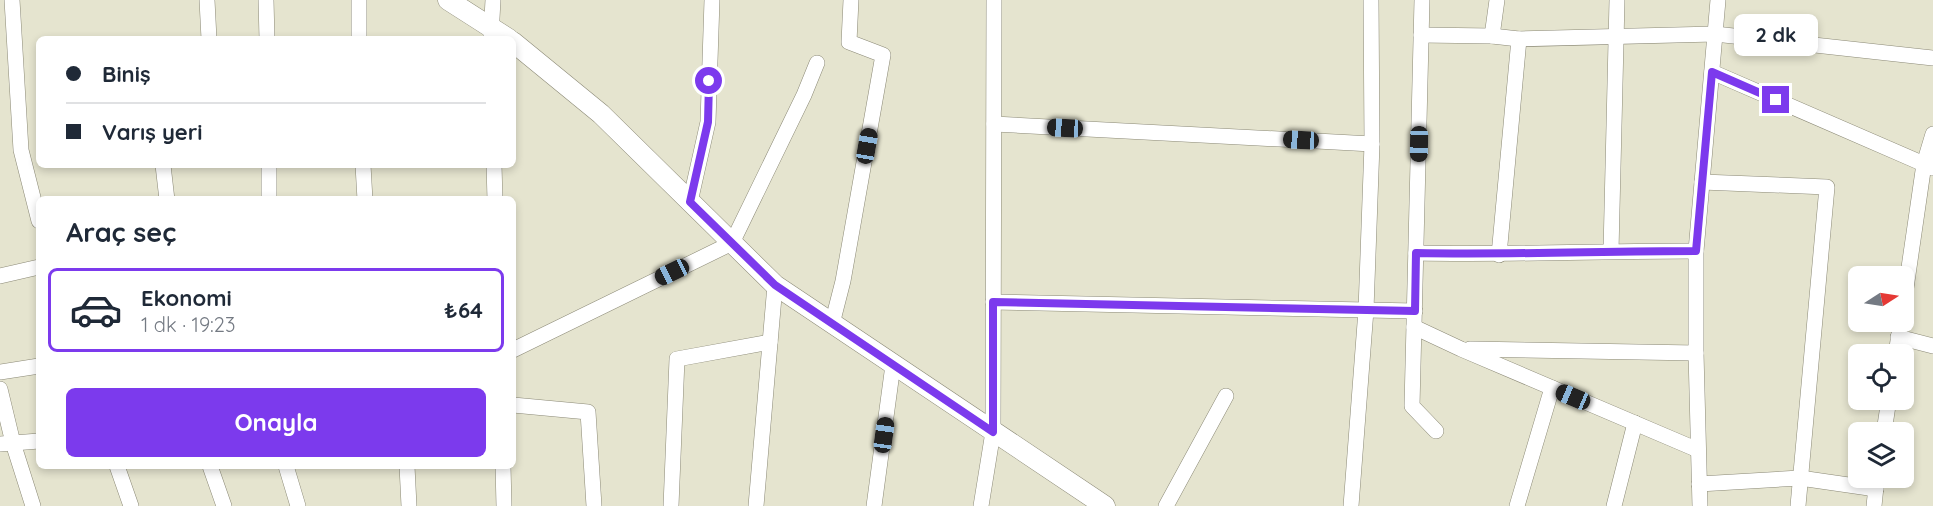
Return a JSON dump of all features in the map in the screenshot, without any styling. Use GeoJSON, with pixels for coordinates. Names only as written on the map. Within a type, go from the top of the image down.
{"type":"FeatureCollection","features":[{"type":"Feature","properties":{"kind":"street"},"geometry":{"type":"LineString","coordinates":[[12,0],[21,150],[32,162],[36,196]]}},
{"type":"Feature","properties":{"kind":"street"},"geometry":{"type":"LineString","coordinates":[[207,0],[209,36]]}},
{"type":"Feature","properties":{"kind":"street"},"geometry":{"type":"LineString","coordinates":[[266,0],[267,36]]}},
{"type":"Feature","properties":{"kind":"street"},"geometry":{"type":"LineString","coordinates":[[359,0],[359,36]]}},
{"type":"Feature","properties":{"kind":"street"},"geometry":{"type":"LineString","coordinates":[[448,0],[491,33]]}},
{"type":"Feature","properties":{"kind":"street"},"geometry":{"type":"LineString","coordinates":[[491,33],[493,0]]}},
{"type":"Feature","properties":{"kind":"street"},"geometry":{"type":"LineString","coordinates":[[690,202],[708,122],[712,0]]}},
{"type":"Feature","properties":{"kind":"street"},"geometry":{"type":"LineString","coordinates":[[832,324],[843,281],[883,56],[849,42],[851,0]]}},
{"type":"Feature","properties":{"kind":"street"},"geometry":{"type":"LineString","coordinates":[[981,506],[993,432],[994,0]]}},
{"type":"Feature","properties":{"kind":"street"},"geometry":{"type":"LineString","coordinates":[[1351,506],[1366,310],[1372,144],[1371,0]]}},
{"type":"Feature","properties":{"kind":"street"},"geometry":{"type":"LineString","coordinates":[[1422,0],[1412,406],[1436,431]]}},
{"type":"Feature","properties":{"kind":"street"},"geometry":{"type":"LineString","coordinates":[[1492,36],[1497,0]]}},
{"type":"Feature","properties":{"kind":"street"},"geometry":{"type":"LineString","coordinates":[[1611,251],[1617,0]]}},
{"type":"Feature","properties":{"kind":"street"},"geometry":{"type":"LineString","coordinates":[[1700,506],[1696,251],[1718,0]]}},
{"type":"Feature","properties":{"kind":"street"},"geometry":{"type":"LineString","coordinates":[[1421,35],[1492,36],[1519,39],[1715,34],[1933,58]]}},
{"type":"Feature","properties":{"kind":"street"},"geometry":{"type":"LineString","coordinates":[[1499,255],[1519,39]]}},
{"type":"Feature","properties":{"kind":"street"},"geometry":{"type":"LineString","coordinates":[[516,44],[601,114],[775,285],[1105,506]]}},
{"type":"Feature","properties":{"kind":"street"},"geometry":{"type":"LineString","coordinates":[[516,349],[732,243],[804,95],[817,63]]}},
{"type":"Feature","properties":{"kind":"street"},"geometry":{"type":"LineString","coordinates":[[1712,72],[1929,166]]}},
{"type":"Feature","properties":{"kind":"street"},"geometry":{"type":"LineString","coordinates":[[993,124],[1372,144]]}},
{"type":"Feature","properties":{"kind":"street"},"geometry":{"type":"LineString","coordinates":[[1911,266],[1933,134]]}},
{"type":"Feature","properties":{"kind":"street"},"geometry":{"type":"LineString","coordinates":[[163,168],[167,196]]}},
{"type":"Feature","properties":{"kind":"street"},"geometry":{"type":"LineString","coordinates":[[269,168],[269,196]]}},
{"type":"Feature","properties":{"kind":"street"},"geometry":{"type":"LineString","coordinates":[[363,168],[365,196]]}},
{"type":"Feature","properties":{"kind":"street"},"geometry":{"type":"LineString","coordinates":[[494,168],[495,196]]}},
{"type":"Feature","properties":{"kind":"street"},"geometry":{"type":"LineString","coordinates":[[1702,182],[1827,187],[1798,506]]}},
{"type":"Feature","properties":{"kind":"street"},"geometry":{"type":"LineString","coordinates":[[1416,253],[1499,255],[1696,251]]}},
{"type":"Feature","properties":{"kind":"street"},"geometry":{"type":"LineString","coordinates":[[0,276],[36,268]]}},
{"type":"Feature","properties":{"kind":"street"},"geometry":{"type":"LineString","coordinates":[[756,506],[775,285]]}},
{"type":"Feature","properties":{"kind":"street"},"geometry":{"type":"LineString","coordinates":[[993,302],[1366,310],[1414,319],[1461,349],[1698,450]]}},
{"type":"Feature","properties":{"kind":"street"},"geometry":{"type":"LineString","coordinates":[[1897,344],[1899,332]]}},
{"type":"Feature","properties":{"kind":"street"},"geometry":{"type":"LineString","coordinates":[[1898,337],[1933,346]]}},
{"type":"Feature","properties":{"kind":"street"},"geometry":{"type":"LineString","coordinates":[[671,506],[677,359],[770,342]]}},
{"type":"Feature","properties":{"kind":"street"},"geometry":{"type":"LineString","coordinates":[[1461,349],[1696,353]]}},
{"type":"Feature","properties":{"kind":"street"},"geometry":{"type":"LineString","coordinates":[[874,506],[893,365]]}},
{"type":"Feature","properties":{"kind":"street"},"geometry":{"type":"LineString","coordinates":[[0,372],[36,366]]}},
{"type":"Feature","properties":{"kind":"street"},"geometry":{"type":"LineString","coordinates":[[1517,506],[1552,388]]}},
{"type":"Feature","properties":{"kind":"street"},"geometry":{"type":"LineString","coordinates":[[0,389],[7,443],[33,506]]}},
{"type":"Feature","properties":{"kind":"street"},"geometry":{"type":"LineString","coordinates":[[1166,506],[1226,396]]}},
{"type":"Feature","properties":{"kind":"street"},"geometry":{"type":"LineString","coordinates":[[516,405],[588,412],[594,506]]}},
{"type":"Feature","properties":{"kind":"street"},"geometry":{"type":"LineString","coordinates":[[1614,506],[1635,423]]}},
{"type":"Feature","properties":{"kind":"street"},"geometry":{"type":"LineString","coordinates":[[7,443],[36,441]]}},
{"type":"Feature","properties":{"kind":"street"},"geometry":{"type":"LineString","coordinates":[[118,469],[131,506]]}},
{"type":"Feature","properties":{"kind":"street"},"geometry":{"type":"LineString","coordinates":[[211,469],[224,506]]}},
{"type":"Feature","properties":{"kind":"street"},"geometry":{"type":"LineString","coordinates":[[287,469],[298,506]]}},
{"type":"Feature","properties":{"kind":"street"},"geometry":{"type":"LineString","coordinates":[[407,469],[409,506]]}},
{"type":"Feature","properties":{"kind":"street"},"geometry":{"type":"LineString","coordinates":[[503,469],[504,506]]}},
{"type":"Feature","properties":{"kind":"street"},"geometry":{"type":"LineString","coordinates":[[1699,483],[1800,478],[1848,481]]}},
{"type":"Feature","properties":{"kind":"street"},"geometry":{"type":"LineString","coordinates":[[1874,506],[1876,488]]}},
{"type":"Feature","properties":{"kind":"route"},"geometry":{"type":"LineString","coordinates":[[709,81],[708,122],[690,202],[775,285],[993,432],[993,302],[1415,311],[1416,253],[1499,255],[1696,251],[1712,72],[1776,100]]}}]}
